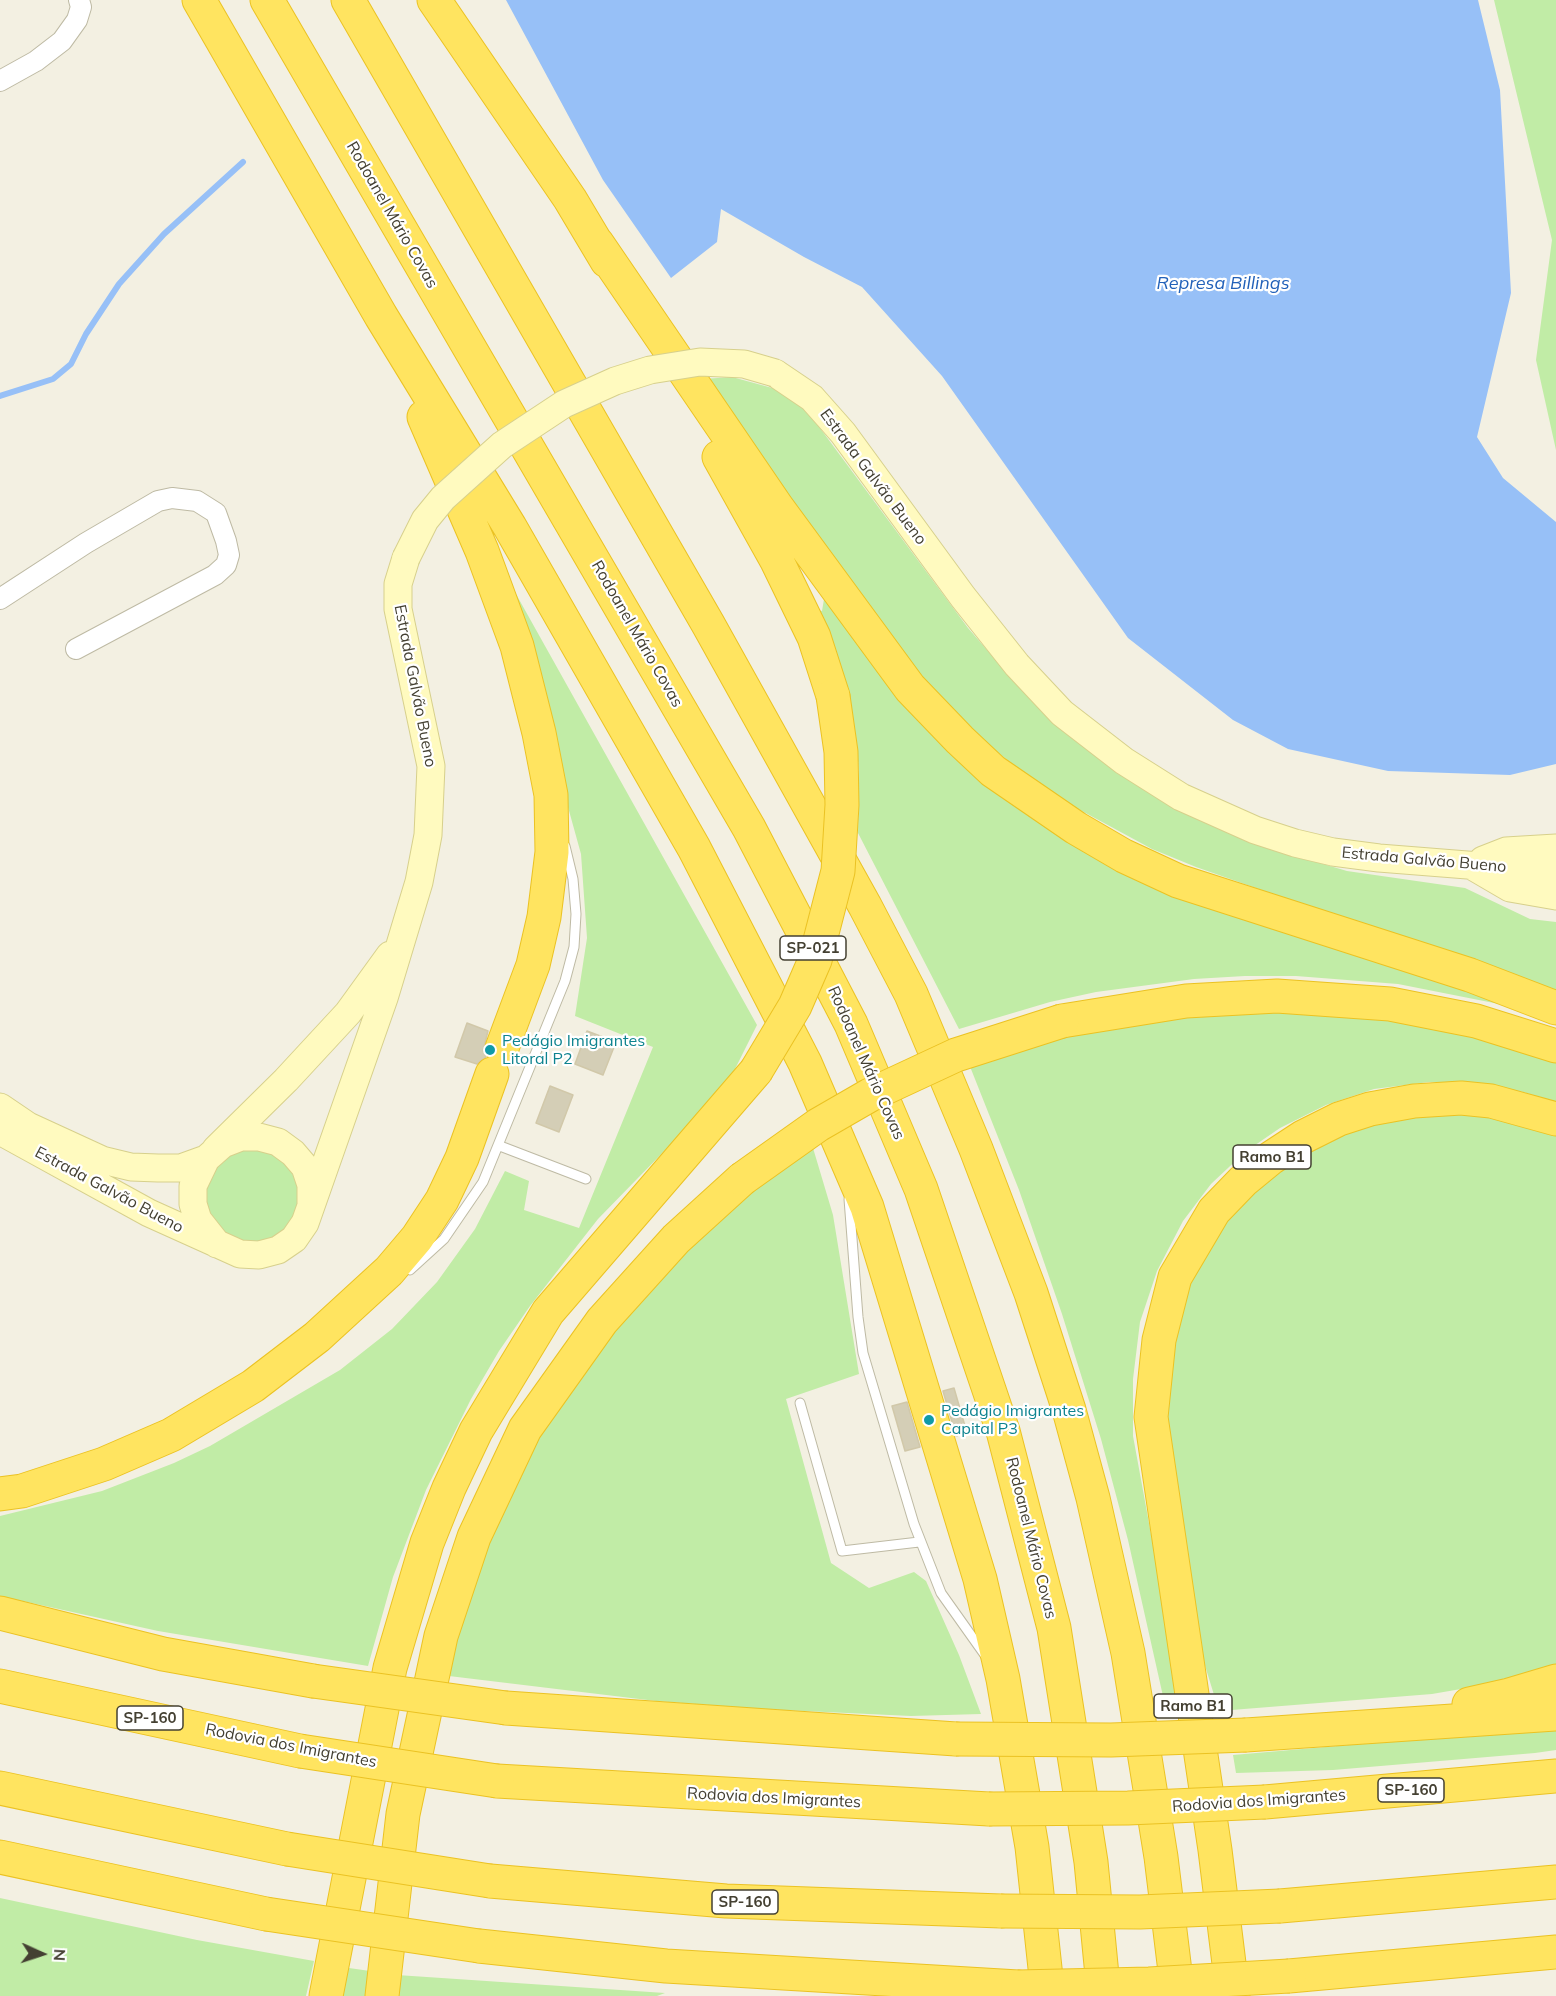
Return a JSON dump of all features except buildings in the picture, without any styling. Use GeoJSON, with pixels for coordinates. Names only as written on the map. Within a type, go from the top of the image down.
{"type":"FeatureCollection","features":[{"type":"Feature","properties":{"kind":"highway"},"geometry":{"type":"LineString","coordinates":[[199,0],[381,316],[504,517],[694,848],[805,1063],[867,1207],[980,1579],[1003,1680],[1032,1847],[1020,1990]]}},
{"type":"Feature","properties":{"kind":"highway","name":"Rodoanel Mário Covas"},"geometry":{"type":"LineString","coordinates":[[267,0],[749,828],[851,1024],[921,1189],[1003,1431],[1054,1628],[1091,1862],[1104,1996]]}},
{"type":"Feature","properties":{"kind":"highway"},"geometry":{"type":"LineString","coordinates":[[348,0],[708,624],[860,896],[911,993],[972,1139],[1031,1293],[1069,1410],[1093,1498],[1128,1653],[1161,1857],[1178,1996]]}},
{"type":"Feature","properties":{"kind":"highway"},"geometry":{"type":"LineString","coordinates":[[326,1996],[390,1668],[427,1543],[449,1488],[476,1431],[548,1312],[756,1071],[795,1006],[815,960],[838,871],[842,805],[841,752],[833,696],[814,637],[777,561],[597,243],[570,199],[436,3]]}},
{"type":"Feature","properties":{"kind":"highway"},"geometry":{"type":"LineString","coordinates":[[597,243],[777,507],[910,688],[993,771],[1076,828],[1124,856],[1178,881],[1470,975],[1556,1008]]}},
{"type":"Feature","properties":{"kind":"highway"},"geometry":{"type":"LineString","coordinates":[[0,1494],[22,1491],[104,1464],[171,1435],[253,1386],[317,1337],[389,1271],[417,1238],[442,1200],[462,1158],[534,965],[544,917],[552,852],[551,795],[540,733],[517,646],[482,550],[381,316]]}},
{"type":"Feature","properties":{"kind":"highway"},"geometry":{"type":"LineString","coordinates":[[382,1996],[403,1814],[441,1635],[474,1537],[525,1430],[602,1321],[676,1239],[742,1179],[818,1125],[870,1095],[956,1055],[1062,1021],[1186,1001],[1287,997],[1390,1004],[1476,1021],[1556,1046]]}},
{"type":"Feature","properties":{"kind":"highway","name":"Ramo B1"},"geometry":{"type":"LineString","coordinates":[[1233,1996],[1215,1850],[1151,1417],[1159,1340],[1175,1277],[1214,1211],[1243,1181],[1287,1147],[1339,1119],[1370,1109],[1414,1101],[1461,1098],[1491,1101],[1556,1119]]}},
{"type":"Feature","properties":{"kind":"highway"},"geometry":{"type":"LineString","coordinates":[[0,1613],[163,1654],[313,1681],[506,1708],[956,1739],[1111,1740],[1246,1735],[1349,1726],[1556,1714]]}},
{"type":"Feature","properties":{"kind":"highway"},"geometry":{"type":"LineString","coordinates":[[1349,1726],[1509,1695],[1556,1681]]}},
{"type":"Feature","properties":{"kind":"highway","name":"Rodovia dos Imigrantes"},"geometry":{"type":"LineString","coordinates":[[0,1686],[300,1751],[498,1781],[989,1809],[1128,1808],[1265,1802],[1556,1776]]}},
{"type":"Feature","properties":{"kind":"highway","name":"SP-160"},"geometry":{"type":"LineString","coordinates":[[0,1788],[287,1849],[490,1881],[726,1901],[1001,1911],[1140,1912],[1280,1906],[1556,1882]]}},
{"type":"Feature","properties":{"kind":"highway"},"geometry":{"type":"LineString","coordinates":[[0,1857],[266,1914],[479,1946],[666,1966],[1020,1990]]}},
{"type":"Feature","properties":{"kind":"highway"},"geometry":{"type":"LineString","coordinates":[[944,1996],[1289,1976],[1556,1952]]}},
{"type":"Feature","properties":{"kind":"main road","name":"Estrada Galvão Bueno"},"geometry":{"type":"LineString","coordinates":[[0,1131],[149,1213],[240,1254],[259,1255],[278,1250],[300,1231],[384,998],[419,882],[431,802],[431,766],[427,735],[398,609],[398,584],[406,558],[425,520],[443,498],[502,445],[564,404],[623,378],[650,370],[700,362],[744,364],[775,373],[812,398],[843,433],[963,597],[1017,665],[1062,713],[1124,761],[1181,797],[1255,830],[1333,852],[1379,858],[1556,872]]}},
{"type":"Feature","properties":{"kind":"main road"},"geometry":{"type":"LineString","coordinates":[[1471,865],[1506,851],[1556,848]]}},
{"type":"Feature","properties":{"kind":"main road"},"geometry":{"type":"LineString","coordinates":[[1471,865],[1510,888],[1556,896]]}},
{"type":"Feature","properties":{"kind":"main road","name":"Estrada Galvão Bueno"},"geometry":{"type":"LineString","coordinates":[[219,1246],[198,1220],[193,1204],[194,1186],[211,1154],[286,1080],[348,1013],[402,940]]}},
{"type":"Feature","properties":{"kind":"main road","name":"Estrada Galvão Bueno"},"geometry":{"type":"LineString","coordinates":[[0,1107],[28,1126],[102,1160],[131,1167],[181,1168],[241,1137],[259,1137],[278,1142],[293,1153],[305,1167],[311,1185],[311,1204]]}},
{"type":"Feature","properties":{"kind":"street"},"geometry":{"type":"LineString","coordinates":[[0,81],[36,61],[62,41],[77,20],[81,7],[79,0]]}},
{"type":"Feature","properties":{"kind":"street"},"geometry":{"type":"LineString","coordinates":[[0,599],[86,543],[158,501],[172,498],[197,501],[216,513],[229,555],[226,565],[215,575],[76,649]]}},
{"type":"Feature","properties":{"kind":"lane"},"geometry":{"type":"LineString","coordinates":[[405,1275],[444,1239],[483,1182],[500,1146],[565,981],[574,947],[576,914],[573,879],[551,795]]}},
{"type":"Feature","properties":{"kind":"lane"},"geometry":{"type":"LineString","coordinates":[[500,1146],[586,1179]]}},
{"type":"Feature","properties":{"kind":"lane"},"geometry":{"type":"LineString","coordinates":[[846,1160],[861,1342],[920,1542],[941,1593],[1003,1680]]}},
{"type":"Feature","properties":{"kind":"lane"},"geometry":{"type":"LineString","coordinates":[[317,1337],[364,1308]]}},
{"type":"Feature","properties":{"kind":"lane"},"geometry":{"type":"LineString","coordinates":[[801,1403],[842,1551],[920,1542]]}},
{"type":"Feature","properties":{"kind":"green space"},"geometry":{"type":"Polygon","coordinates":[[[1494,0],[1556,0],[1556,450],[1536,360],[1552,240],[1494,0]]]}},
{"type":"Feature","properties":{"kind":"green space"},"geometry":{"type":"Polygon","coordinates":[[[732,377],[776,389],[803,408],[968,628],[1019,687],[1046,714],[1262,846],[1347,871],[1465,888],[1530,919],[1556,922],[1556,1000],[1407,941],[1196,867],[1152,849],[1069,804],[1029,777],[992,748],[927,686],[703,379],[732,377]]]}},
{"type":"Feature","properties":{"kind":"green space"},"geometry":{"type":"Polygon","coordinates":[[[502,569],[757,1025],[734,1071],[675,1140],[598,1219],[530,1306],[499,1351],[471,1399],[426,1490],[393,1577],[368,1666],[158,1631],[0,1596],[0,1516],[102,1491],[174,1463],[210,1446],[340,1370],[392,1329],[437,1282],[475,1229],[505,1171],[529,1181],[524,1210],[579,1228],[653,1047],[575,1016],[587,938],[581,854],[502,569]]]}},
{"type":"Feature","properties":{"kind":"green space"},"geometry":{"type":"Polygon","coordinates":[[[824,599],[1002,791],[1499,1004],[1398,984],[1296,976],[1245,976],[1194,979],[1096,992],[1050,1002],[959,1029],[858,833],[859,771],[856,740],[813,610],[822,611],[824,599]]]}},
{"type":"Feature","properties":{"kind":"green space"},"geometry":{"type":"Polygon","coordinates":[[[1366,1010],[1556,1056],[1556,1102],[1523,1092],[1478,1084],[1429,1082],[1374,1089],[1326,1105],[1280,1128],[1245,1152],[1211,1184],[1183,1221],[1157,1271],[1140,1322],[1133,1379],[1133,1436],[1184,1714],[1167,1714],[1128,1540],[1101,1439],[1062,1314],[1019,1190],[969,1064],[1044,1039],[1164,1012],[1366,1010]]]}},
{"type":"Feature","properties":{"kind":"green space"},"geometry":{"type":"Polygon","coordinates":[[[1441,1107],[1556,1129],[1556,1664],[1541,1671],[1490,1684],[1432,1694],[1219,1711],[1198,1643],[1158,1393],[1201,1238],[1293,1147],[1441,1107]]]}},
{"type":"Feature","properties":{"kind":"green space"},"geometry":{"type":"Polygon","coordinates":[[[813,1148],[833,1215],[859,1374],[786,1399],[831,1563],[869,1588],[914,1572],[926,1581],[959,1655],[981,1714],[911,1716],[761,1709],[656,1701],[449,1676],[454,1639],[486,1542],[536,1436],[573,1383],[649,1287],[751,1189],[813,1148]]]}},
{"type":"Feature","properties":{"kind":"green space"},"geometry":{"type":"Polygon","coordinates":[[[252,1150],[270,1154],[284,1164],[294,1178],[298,1196],[294,1214],[284,1228],[270,1238],[252,1242],[234,1238],[220,1228],[210,1214],[206,1196],[210,1178],[220,1164],[234,1154],[252,1150]]]}},
{"type":"Feature","properties":{"kind":"green space"},"geometry":{"type":"Polygon","coordinates":[[[1556,1727],[1556,1750],[1535,1753],[1333,1770],[1236,1773],[1233,1755],[1556,1727]]]}},
{"type":"Feature","properties":{"kind":"green space"},"geometry":{"type":"Polygon","coordinates":[[[0,1898],[197,1940],[314,1961],[306,1996],[0,1996],[0,1898]]]}},
{"type":"Feature","properties":{"kind":"green space"},"geometry":{"type":"Polygon","coordinates":[[[342,1967],[370,1971],[367,1996],[339,1996],[342,1967]]]}},
{"type":"Feature","properties":{"kind":"green space"},"geometry":{"type":"Polygon","coordinates":[[[397,1975],[665,1993],[657,1996],[395,1996],[397,1975]]]}},
{"type":"Feature","properties":{"kind":"water","name":"Represa Billings"},"geometry":{"type":"Polygon","coordinates":[[[506,0],[1478,0],[1500,90],[1511,293],[1477,437],[1503,478],[1556,522],[1556,764],[1510,775],[1388,771],[1288,749],[1233,720],[1128,638],[942,376],[862,287],[804,257],[721,209],[717,242],[671,278],[603,180],[506,0]]]}},
{"type":"Feature","properties":{"kind":"waterway"},"geometry":{"type":"LineString","coordinates":[[0,396],[53,379],[71,364],[86,334],[119,284],[164,234],[243,162]]}},
{"type":"Feature","properties":{"kind":"place","name":"Pedágio Imigrantes Litoral P2"},"geometry":{"type":"Point","coordinates":[490,1050]}},
{"type":"Feature","properties":{"kind":"place","name":"Pedágio Imigrantes Capital P3"},"geometry":{"type":"Point","coordinates":[929,1420]}}]}
